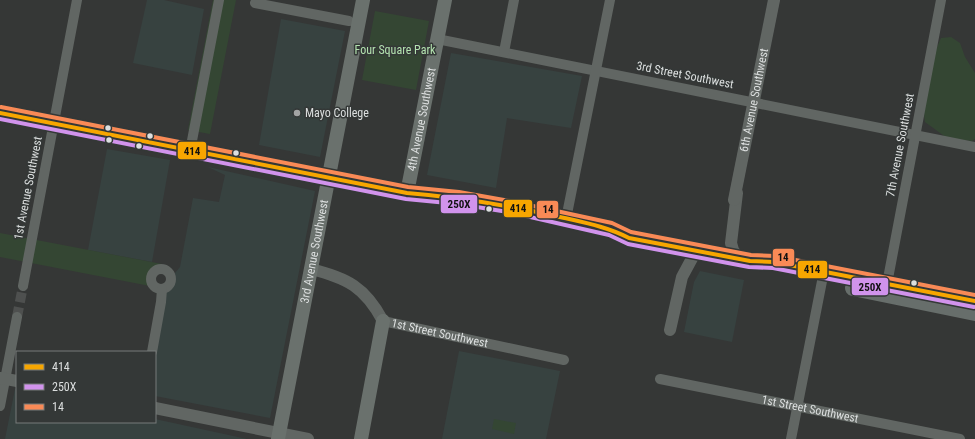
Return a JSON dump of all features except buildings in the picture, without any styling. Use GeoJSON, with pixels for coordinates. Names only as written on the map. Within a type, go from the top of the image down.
{"type":"FeatureCollection","features":[{"type":"Feature","properties":{"kind":"main road","name":"3rd Avenue Southwest"},"geometry":{"type":"LineString","coordinates":[[279,436],[363,0]]}},
{"type":"Feature","properties":{"kind":"main road","name":"4th Avenue Southwest"},"geometry":{"type":"LineString","coordinates":[[407,193],[445,0]]}},
{"type":"Feature","properties":{"kind":"main road"},"geometry":{"type":"LineString","coordinates":[[0,113],[407,193]]}},
{"type":"Feature","properties":{"kind":"main road"},"geometry":{"type":"LineString","coordinates":[[696,251],[744,260],[772,272],[823,277],[886,289],[975,301]]}},
{"type":"Feature","properties":{"kind":"main road"},"geometry":{"type":"LineString","coordinates":[[886,289],[975,313]]}},
{"type":"Feature","properties":{"kind":"main road"},"geometry":{"type":"LineString","coordinates":[[361,439],[383,321]]}},
{"type":"Feature","properties":{"kind":"street","name":"1st Avenue Southwest"},"geometry":{"type":"LineString","coordinates":[[23,286],[77,0]]}},
{"type":"Feature","properties":{"kind":"street"},"geometry":{"type":"LineString","coordinates":[[190,151],[219,0]]}},
{"type":"Feature","properties":{"kind":"street"},"geometry":{"type":"LineString","coordinates":[[504,52],[514,0]]}},
{"type":"Feature","properties":{"kind":"street"},"geometry":{"type":"LineString","coordinates":[[566,219],[610,0]]}},
{"type":"Feature","properties":{"kind":"street","name":"6th Avenue Southwest"},"geometry":{"type":"LineString","coordinates":[[744,260],[732,250],[731,243],[736,196],[774,0]]}},
{"type":"Feature","properties":{"kind":"street","name":"7th Avenue Southwest"},"geometry":{"type":"LineString","coordinates":[[886,289],[941,0]]}},
{"type":"Feature","properties":{"kind":"street"},"geometry":{"type":"LineString","coordinates":[[255,3],[349,21]]}},
{"type":"Feature","properties":{"kind":"street","name":"3rd Street Southwest"},"geometry":{"type":"LineString","coordinates":[[438,39],[975,147]]}},
{"type":"Feature","properties":{"kind":"street"},"geometry":{"type":"LineString","coordinates":[[670,330],[682,277],[696,251]]}},
{"type":"Feature","properties":{"kind":"street","name":"1st Street Southwest"},"geometry":{"type":"LineString","coordinates":[[311,269],[336,276],[358,287],[369,298],[383,321],[564,360]]}},
{"type":"Feature","properties":{"kind":"street"},"geometry":{"type":"LineString","coordinates":[[792,439],[823,277]]}},
{"type":"Feature","properties":{"kind":"street"},"geometry":{"type":"LineString","coordinates":[[152,351],[162,289]]}},
{"type":"Feature","properties":{"kind":"street"},"geometry":{"type":"LineString","coordinates":[[0,406],[7,379],[17,317]]}},
{"type":"Feature","properties":{"kind":"street","name":"1st Street Southwest"},"geometry":{"type":"LineString","coordinates":[[660,379],[960,439]]}},
{"type":"Feature","properties":{"kind":"street"},"geometry":{"type":"LineString","coordinates":[[156,408],[279,436],[308,439]]}},
{"type":"Feature","properties":{"kind":"shaded area"},"geometry":{"type":"Polygon","coordinates":[[[147,0],[164,0],[204,9],[192,75],[133,63],[147,0]]]}},
{"type":"Feature","properties":{"kind":"shaded area","name":"Mayo College"},"geometry":{"type":"Polygon","coordinates":[[[281,19],[345,31],[320,157],[259,145],[281,19]]]}},
{"type":"Feature","properties":{"kind":"shaded area"},"geometry":{"type":"Polygon","coordinates":[[[451,53],[582,76],[571,128],[507,118],[496,188],[427,175],[451,53]]]}},
{"type":"Feature","properties":{"kind":"shaded area"},"geometry":{"type":"Polygon","coordinates":[[[107,149],[170,160],[152,262],[88,250],[107,149]]]}},
{"type":"Feature","properties":{"kind":"shaded area"},"geometry":{"type":"Polygon","coordinates":[[[208,167],[315,191],[270,418],[156,396],[155,351],[162,289],[180,267],[193,198],[219,202],[225,175],[208,167]]]}},
{"type":"Feature","properties":{"kind":"shaded area"},"geometry":{"type":"Polygon","coordinates":[[[700,271],[744,280],[732,342],[684,332],[694,282],[700,271]]]}},
{"type":"Feature","properties":{"kind":"shaded area"},"geometry":{"type":"Polygon","coordinates":[[[459,351],[560,371],[546,439],[442,439],[459,351]]]}},
{"type":"Feature","properties":{"kind":"shaded area"},"geometry":{"type":"Polygon","coordinates":[[[16,389],[16,423],[156,423],[156,419],[247,439],[5,439],[16,389]]]}},
{"type":"Feature","properties":{"kind":"green space"},"geometry":{"type":"Polygon","coordinates":[[[213,0],[236,0],[210,134],[188,130],[213,0]]]}},
{"type":"Feature","properties":{"kind":"green space","name":"Four Square Park"},"geometry":{"type":"Polygon","coordinates":[[[375,11],[429,21],[416,90],[362,80],[375,11]]]}},
{"type":"Feature","properties":{"kind":"green space"},"geometry":{"type":"Polygon","coordinates":[[[951,37],[960,43],[965,57],[975,73],[975,139],[972,141],[947,138],[925,122],[924,102],[930,68],[941,38],[951,37]]]}},
{"type":"Feature","properties":{"kind":"green space"},"geometry":{"type":"Polygon","coordinates":[[[0,233],[162,264],[150,274],[150,286],[0,257],[0,233]]]}},
{"type":"Feature","properties":{"kind":"green space"},"geometry":{"type":"Polygon","coordinates":[[[494,419],[516,423],[514,434],[492,429],[494,419]]]}},
{"type":"Feature","properties":{"kind":"tunnel"},"geometry":{"type":"LineString","coordinates":[[17,317],[23,286]]}},
{"type":"Feature","properties":{"kind":"transit line","name":"14"},"geometry":{"type":"LineString","coordinates":[[1,107],[408,187],[459,192],[510,201],[612,223],[631,232],[751,255],[775,256],[975,295]]}},
{"type":"Feature","properties":{"kind":"transit line","name":"414"},"geometry":{"type":"LineString","coordinates":[[0,113],[407,193],[463,199],[519,208],[593,225],[611,230],[629,238],[750,261],[774,262],[975,301]]}},
{"type":"Feature","properties":{"kind":"transit line","name":"250X"},"geometry":{"type":"LineString","coordinates":[[0,119],[406,199],[458,204],[508,212],[609,235],[628,244],[749,267],[773,268],[974,307]]}},
{"type":"Feature","properties":{"kind":"place","name":"Mayo College"},"geometry":{"type":"Point","coordinates":[297,113]}}]}
